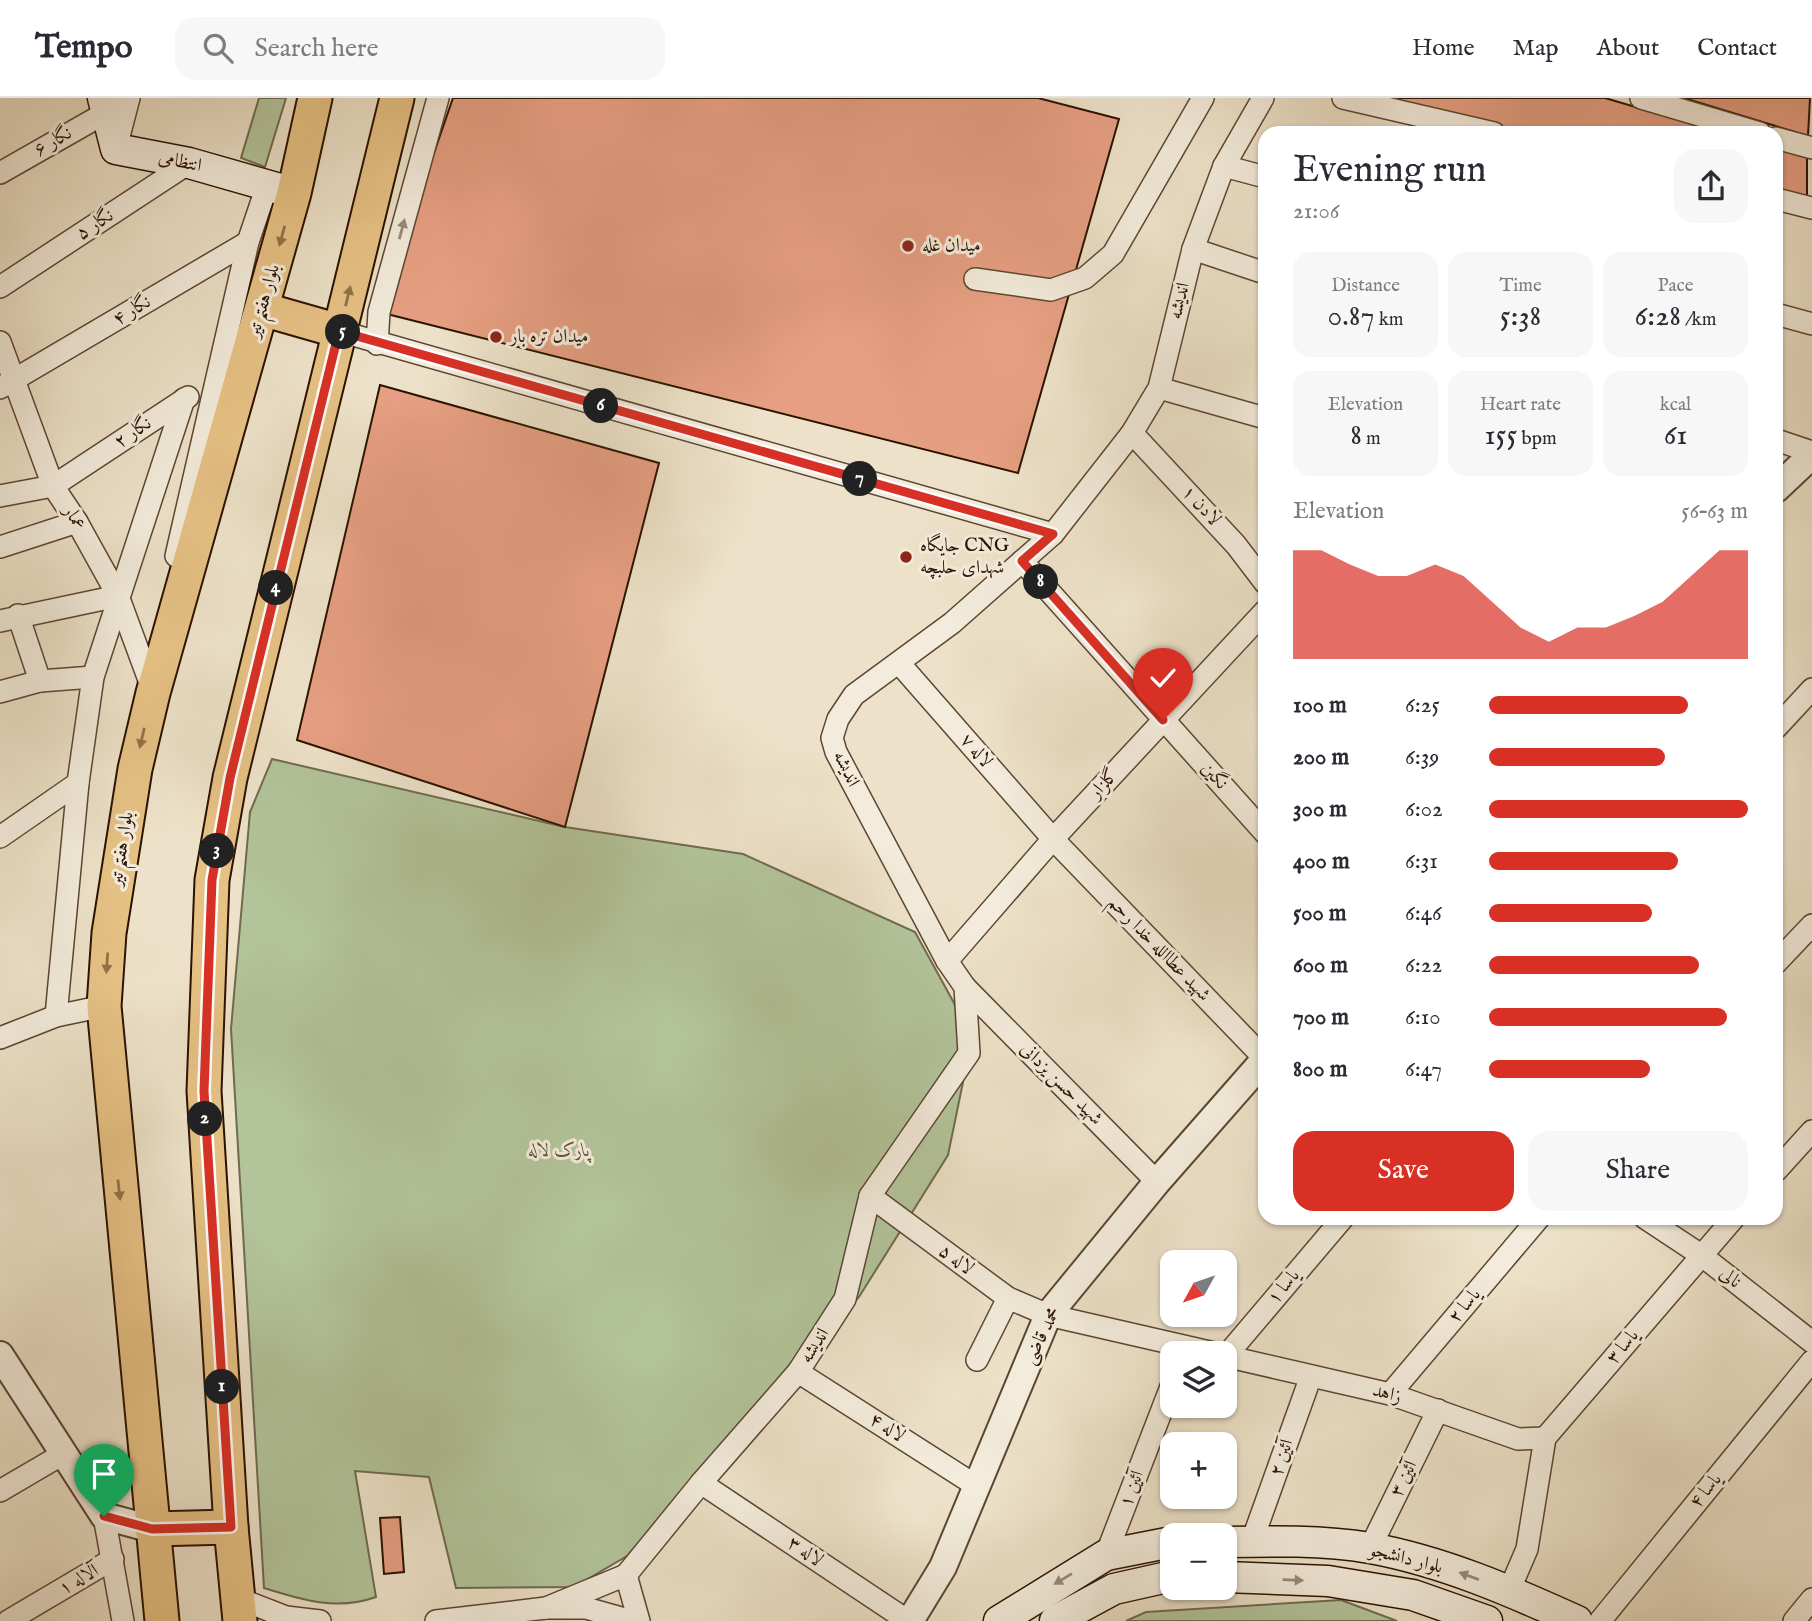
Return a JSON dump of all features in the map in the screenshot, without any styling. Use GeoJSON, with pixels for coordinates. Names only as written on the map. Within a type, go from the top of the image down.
{"type":"FeatureCollection","features":[{"type":"Feature","properties":{"kind":"main road","name":"بلوار هفتم تیر"},"geometry":{"type":"LineString","coordinates":[[162,1621],[104,1006],[111,919],[151,683],[262,309],[281,188],[315,98]]}},
{"type":"Feature","properties":{"kind":"main road"},"geometry":{"type":"LineString","coordinates":[[239,1609],[231,1527],[204,1091],[212,880],[230,778],[397,98]]}},
{"type":"Feature","properties":{"kind":"main road","name":"انتظامی"},"geometry":{"type":"LineString","coordinates":[[113,103],[116,149],[189,163],[281,188]]}},
{"type":"Feature","properties":{"kind":"main road"},"geometry":{"type":"LineString","coordinates":[[262,309],[339,331]]}},
{"type":"Feature","properties":{"kind":"main road"},"geometry":{"type":"LineString","coordinates":[[152,1529],[231,1527]]}},
{"type":"Feature","properties":{"kind":"main road","name":"بلوار دانشجو"},"geometry":{"type":"LineString","coordinates":[[1239,1541],[1370,1548],[1441,1566],[1509,1591],[1577,1621]]}},
{"type":"Feature","properties":{"kind":"main road"},"geometry":{"type":"LineString","coordinates":[[999,1621],[1106,1555],[1160,1544]]}},
{"type":"Feature","properties":{"kind":"main road","name":"بلوار دانشجو"},"geometry":{"type":"LineString","coordinates":[[1237,1577],[1328,1581],[1413,1595],[1486,1621]]}},
{"type":"Feature","properties":{"kind":"main road"},"geometry":{"type":"LineString","coordinates":[[1055,1621],[1114,1589],[1160,1579]]}},
{"type":"Feature","properties":{"kind":"street"},"geometry":{"type":"LineString","coordinates":[[376,344],[379,312],[438,98]]}},
{"type":"Feature","properties":{"kind":"street"},"geometry":{"type":"LineString","coordinates":[[975,279],[1051,290],[1085,278],[1113,254],[1203,98]]}},
{"type":"Feature","properties":{"kind":"street","name":"اندیشه"},"geometry":{"type":"LineString","coordinates":[[626,1575],[701,1483],[798,1372],[845,1299],[870,1196],[970,1052],[965,987],[947,961],[836,752],[832,738],[838,719],[854,695],[952,623],[1053,534],[1132,433],[1159,387],[1193,249],[1224,166],[1263,98]]}},
{"type":"Feature","properties":{"kind":"street"},"geometry":{"type":"LineString","coordinates":[[1343,98],[1445,126]]}},
{"type":"Feature","properties":{"kind":"street"},"geometry":{"type":"LineString","coordinates":[[1641,98],[1736,126]]}},
{"type":"Feature","properties":{"kind":"street","name":"نگار ۶"},"geometry":{"type":"LineString","coordinates":[[0,173],[113,103]]}},
{"type":"Feature","properties":{"kind":"street"},"geometry":{"type":"LineString","coordinates":[[1783,140],[1812,148]]}},
{"type":"Feature","properties":{"kind":"street","name":"نگار ۵"},"geometry":{"type":"LineString","coordinates":[[0,287],[189,163]]}},
{"type":"Feature","properties":{"kind":"street"},"geometry":{"type":"LineString","coordinates":[[1224,166],[1258,175]]}},
{"type":"Feature","properties":{"kind":"street"},"geometry":{"type":"LineString","coordinates":[[151,683],[248,242],[281,188]]}},
{"type":"Feature","properties":{"kind":"street"},"geometry":{"type":"LineString","coordinates":[[1783,201],[1812,208]]}},
{"type":"Feature","properties":{"kind":"street","name":"نگار ۴"},"geometry":{"type":"LineString","coordinates":[[8,384],[248,242]]}},
{"type":"Feature","properties":{"kind":"street"},"geometry":{"type":"LineString","coordinates":[[1193,249],[1258,271]]}},
{"type":"Feature","properties":{"kind":"street"},"geometry":{"type":"LineString","coordinates":[[1783,316],[1812,324]]}},
{"type":"Feature","properties":{"kind":"street"},"geometry":{"type":"LineString","coordinates":[[339,331],[376,344],[1053,534]]}},
{"type":"Feature","properties":{"kind":"street","name":"عمار"},"geometry":{"type":"LineString","coordinates":[[0,342],[8,384],[53,486],[78,522],[118,596],[151,683]]}},
{"type":"Feature","properties":{"kind":"street","name":"نگار ۲"},"geometry":{"type":"LineString","coordinates":[[53,486],[184,399],[215,384]]}},
{"type":"Feature","properties":{"kind":"street"},"geometry":{"type":"LineString","coordinates":[[1159,387],[1258,416]]}},
{"type":"Feature","properties":{"kind":"street"},"geometry":{"type":"LineString","coordinates":[[56,1016],[78,783],[93,677],[184,399]]}},
{"type":"Feature","properties":{"kind":"street","name":"لادن ۱"},"geometry":{"type":"LineString","coordinates":[[1132,433],[1237,545],[1258,574]]}},
{"type":"Feature","properties":{"kind":"street"},"geometry":{"type":"LineString","coordinates":[[1783,443],[1812,454],[1783,482]]}},
{"type":"Feature","properties":{"kind":"street"},"geometry":{"type":"LineString","coordinates":[[0,496],[53,486]]}},
{"type":"Feature","properties":{"kind":"street"},"geometry":{"type":"LineString","coordinates":[[0,547],[78,522]]}},
{"type":"Feature","properties":{"kind":"street","name":"نگین"},"geometry":{"type":"LineString","coordinates":[[1022,561],[1258,825]]}},
{"type":"Feature","properties":{"kind":"street"},"geometry":{"type":"LineString","coordinates":[[40,681],[9,618],[118,596]]}},
{"type":"Feature","properties":{"kind":"street","name":"گلزار"},"geometry":{"type":"LineString","coordinates":[[947,961],[1053,839],[1258,618]]}},
{"type":"Feature","properties":{"kind":"street","name":"لاله ۷"},"geometry":{"type":"LineString","coordinates":[[899,663],[1053,839]]}},
{"type":"Feature","properties":{"kind":"street"},"geometry":{"type":"LineString","coordinates":[[0,692],[40,681],[93,677]]}},
{"type":"Feature","properties":{"kind":"street"},"geometry":{"type":"LineString","coordinates":[[1783,720],[1812,688]]}},
{"type":"Feature","properties":{"kind":"street"},"geometry":{"type":"LineString","coordinates":[[0,837],[78,783]]}},
{"type":"Feature","properties":{"kind":"street","name":"شهید عطاالله خدا رحم"},"geometry":{"type":"LineString","coordinates":[[1053,839],[1258,1052]]}},
{"type":"Feature","properties":{"kind":"street"},"geometry":{"type":"LineString","coordinates":[[1783,956],[1812,925]]}},
{"type":"Feature","properties":{"kind":"street","name":"شهید حسن یزدانی"},"geometry":{"type":"LineString","coordinates":[[965,987],[1157,1182]]}},
{"type":"Feature","properties":{"kind":"street"},"geometry":{"type":"LineString","coordinates":[[0,1038],[56,1016],[104,1006]]}},
{"type":"Feature","properties":{"kind":"street","name":"محمد قاضی"},"geometry":{"type":"LineString","coordinates":[[909,1621],[943,1567],[1048,1315],[1157,1182],[1258,1067]]}},
{"type":"Feature","properties":{"kind":"street"},"geometry":{"type":"LineString","coordinates":[[1783,1163],[1812,1131]]}},
{"type":"Feature","properties":{"kind":"street","name":"لاله ۵"},"geometry":{"type":"LineString","coordinates":[[870,1196],[1008,1298],[1048,1315]]}},
{"type":"Feature","properties":{"kind":"street","name":"یاسا ۱"},"geometry":{"type":"LineString","coordinates":[[1234,1341],[1337,1225]]}},
{"type":"Feature","properties":{"kind":"street","name":"یاسا ۲"},"geometry":{"type":"LineString","coordinates":[[1390,1394],[1533,1225]]}},
{"type":"Feature","properties":{"kind":"street","name":"نالی"},"geometry":{"type":"LineString","coordinates":[[1656,1225],[1701,1255],[1812,1342]]}},
{"type":"Feature","properties":{"kind":"street","name":"یاسا ۳"},"geometry":{"type":"LineString","coordinates":[[1545,1438],[1728,1225]]}},
{"type":"Feature","properties":{"kind":"street"},"geometry":{"type":"LineString","coordinates":[[977,1360],[1008,1298]]}},
{"type":"Feature","properties":{"kind":"street","name":"زاهد"},"geometry":{"type":"LineString","coordinates":[[1048,1315],[1160,1343]]}},
{"type":"Feature","properties":{"kind":"street"},"geometry":{"type":"LineString","coordinates":[[0,1354],[104,1516],[122,1621]]}},
{"type":"Feature","properties":{"kind":"street","name":"زاهد"},"geometry":{"type":"LineString","coordinates":[[1237,1359],[1390,1394],[1518,1439],[1545,1438]]}},
{"type":"Feature","properties":{"kind":"street","name":"یاسا ۴"},"geometry":{"type":"LineString","coordinates":[[1600,1621],[1812,1361]]}},
{"type":"Feature","properties":{"kind":"street","name":"لاله ۴"},"geometry":{"type":"LineString","coordinates":[[798,1372],[975,1485]]}},
{"type":"Feature","properties":{"kind":"street","name":"آئین ۲"},"geometry":{"type":"LineString","coordinates":[[1239,1541],[1311,1376]]}},
{"type":"Feature","properties":{"kind":"street","name":"آئین ۳"},"geometry":{"type":"LineString","coordinates":[[1370,1548],[1438,1409]]}},
{"type":"Feature","properties":{"kind":"street","name":"آئین ۱"},"geometry":{"type":"LineString","coordinates":[[1106,1555],[1160,1415]]}},
{"type":"Feature","properties":{"kind":"street"},"geometry":{"type":"LineString","coordinates":[[1509,1591],[1527,1549],[1545,1438]]}},
{"type":"Feature","properties":{"kind":"street"},"geometry":{"type":"LineString","coordinates":[[0,1491],[62,1454]]}},
{"type":"Feature","properties":{"kind":"street","name":"لاله ۳"},"geometry":{"type":"LineString","coordinates":[[701,1483],[909,1621]]}},
{"type":"Feature","properties":{"kind":"street"},"geometry":{"type":"LineString","coordinates":[[104,1516],[152,1529]]}},
{"type":"Feature","properties":{"kind":"street","name":"آلاله ۱"},"geometry":{"type":"LineString","coordinates":[[8,1621],[113,1559]]}},
{"type":"Feature","properties":{"kind":"street"},"geometry":{"type":"LineString","coordinates":[[546,1608],[626,1575],[639,1621]]}},
{"type":"Feature","properties":{"kind":"street"},"geometry":{"type":"LineString","coordinates":[[1794,1621],[1812,1599]]}},
{"type":"Feature","properties":{"kind":"street"},"geometry":{"type":"LineString","coordinates":[[436,1621],[546,1608],[586,1608],[632,1621]]}},
{"type":"Feature","properties":{"kind":"street"},"geometry":{"type":"LineString","coordinates":[[239,1609],[320,1621]]}},
{"type":"Feature","properties":{"kind":"green space"},"geometry":{"type":"Polygon","coordinates":[[[259,98],[286,98],[265,167],[241,158],[259,98]]]}},
{"type":"Feature","properties":{"kind":"green space","name":"پارک لاله"},"geometry":{"type":"Polygon","coordinates":[[[272,759],[565,827],[743,854],[915,932],[954,1003],[969,1053],[948,1155],[859,1297],[627,1556],[574,1587],[456,1588],[429,1477],[355,1471],[376,1597],[347,1603],[320,1602],[264,1588],[231,1029],[250,812],[272,759]]]}},
{"type":"Feature","properties":{"kind":"green space"},"geometry":{"type":"Polygon","coordinates":[[[1341,1600],[1397,1621],[1126,1621],[1146,1612],[1341,1600]]]}},
{"type":"Feature","properties":{"kind":"building"},"geometry":{"type":"Polygon","coordinates":[[[453,98],[1038,98],[1119,119],[1018,473],[379,312],[453,98]]]}},
{"type":"Feature","properties":{"kind":"building"},"geometry":{"type":"Polygon","coordinates":[[[1364,98],[1605,98],[1700,126],[1486,126],[1364,98]]]}},
{"type":"Feature","properties":{"kind":"building"},"geometry":{"type":"Polygon","coordinates":[[[1684,98],[1810,98],[1808,136],[1783,128],[1783,126],[1684,98]]]}},
{"type":"Feature","properties":{"kind":"building"},"geometry":{"type":"Polygon","coordinates":[[[1783,150],[1807,157],[1807,200],[1783,195],[1783,150]]]}},
{"type":"Feature","properties":{"kind":"building"},"geometry":{"type":"Polygon","coordinates":[[[380,385],[659,463],[565,827],[297,740],[380,385]]]}},
{"type":"Feature","properties":{"kind":"building"},"geometry":{"type":"Polygon","coordinates":[[[400,1517],[404,1572],[384,1574],[380,1518],[400,1517]]]}},
{"type":"Feature","properties":{"kind":"place","name":"میدان غله"},"geometry":{"type":"Point","coordinates":[908,246]}},
{"type":"Feature","properties":{"kind":"place","name":"میدان تره بار"},"geometry":{"type":"Point","coordinates":[496,337]}},
{"type":"Feature","properties":{"kind":"place","name":"جایگاه CNG شهدای حلبچه"},"geometry":{"type":"Point","coordinates":[906,557]}},
{"type":"Feature","properties":{"kind":"route"},"geometry":{"type":"LineString","coordinates":[[104,1516],[152,1529],[231,1527],[204,1091],[212,880],[230,778],[339,331],[376,344],[1053,534],[1022,561],[1163,720]]}}]}
